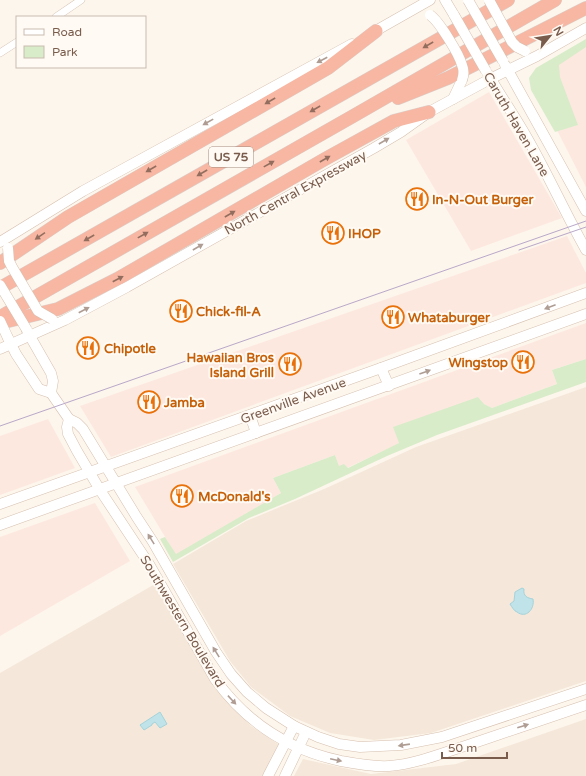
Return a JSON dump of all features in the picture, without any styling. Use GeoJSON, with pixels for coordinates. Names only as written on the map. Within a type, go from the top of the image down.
{"type":"FeatureCollection","features":[{"type":"Feature","properties":{"kind":"highway"},"geometry":{"type":"LineString","coordinates":[[462,26],[477,0]]}},
{"type":"Feature","properties":{"kind":"highway","name":"US 75"},"geometry":{"type":"LineString","coordinates":[[0,288],[508,0]]}},
{"type":"Feature","properties":{"kind":"highway","name":"US 75"},"geometry":{"type":"LineString","coordinates":[[0,317],[555,0]]}},
{"type":"Feature","properties":{"kind":"highway"},"geometry":{"type":"LineString","coordinates":[[355,115],[448,78],[586,8]]}},
{"type":"Feature","properties":{"kind":"highway"},"geometry":{"type":"LineString","coordinates":[[0,263],[68,217],[328,68],[376,31]]}},
{"type":"Feature","properties":{"kind":"highway"},"geometry":{"type":"LineString","coordinates":[[0,322],[58,309],[119,278],[394,121],[429,112]]}},
{"type":"Feature","properties":{"kind":"main road"},"geometry":{"type":"LineString","coordinates":[[56,320],[38,311],[9,261],[6,242],[44,213],[103,179],[376,31],[430,0]]}},
{"type":"Feature","properties":{"kind":"main road","name":"Caruth Haven Lane"},"geometry":{"type":"LineString","coordinates":[[468,0],[586,211]]}},
{"type":"Feature","properties":{"kind":"main road"},"geometry":{"type":"LineString","coordinates":[[489,0],[512,42],[517,47],[537,56]]}},
{"type":"Feature","properties":{"kind":"main road","name":"Caruth Haven Lane"},"geometry":{"type":"LineString","coordinates":[[446,2],[488,75],[526,136],[566,215],[586,250]]}},
{"type":"Feature","properties":{"kind":"main road"},"geometry":{"type":"LineString","coordinates":[[406,14],[420,13],[430,15],[440,24],[462,64],[464,76],[453,99]]}},
{"type":"Feature","properties":{"kind":"main road","name":"North Central Expressway"},"geometry":{"type":"LineString","coordinates":[[0,349],[10,341],[127,287],[401,132],[429,112],[453,99],[488,75],[506,66],[537,56],[586,28]]}},
{"type":"Feature","properties":{"kind":"main road"},"geometry":{"type":"LineString","coordinates":[[0,285],[51,373],[51,393]]}},
{"type":"Feature","properties":{"kind":"main road","name":"Greenville Avenue"},"geometry":{"type":"LineString","coordinates":[[0,504],[382,368],[586,293]]}},
{"type":"Feature","properties":{"kind":"main road","name":"Greenville Avenue"},"geometry":{"type":"LineString","coordinates":[[0,525],[586,314]]}},
{"type":"Feature","properties":{"kind":"main road","name":"Southwestern Boulevard"},"geometry":{"type":"LineString","coordinates":[[0,322],[39,389],[51,393],[69,419],[77,423],[83,429],[153,542],[216,652],[231,674],[247,692],[266,708],[294,726],[339,744],[360,747],[401,745],[442,737],[586,689]]}},
{"type":"Feature","properties":{"kind":"main road"},"geometry":{"type":"LineString","coordinates":[[382,368],[389,386]]}},
{"type":"Feature","properties":{"kind":"main road"},"geometry":{"type":"LineString","coordinates":[[250,415],[256,433]]}},
{"type":"Feature","properties":{"kind":"main road","name":"Southwestern Boulevard"},"geometry":{"type":"LineString","coordinates":[[69,419],[67,427],[68,434],[89,472],[149,564],[204,661],[224,691],[250,718],[286,742],[329,759],[360,765],[390,766],[409,763],[446,752],[586,705]]}},
{"type":"Feature","properties":{"kind":"main road"},"geometry":{"type":"LineString","coordinates":[[123,525],[136,516]]}},
{"type":"Feature","properties":{"kind":"main road"},"geometry":{"type":"LineString","coordinates":[[268,776],[294,726]]}},
{"type":"Feature","properties":{"kind":"main road"},"geometry":{"type":"LineString","coordinates":[[284,776],[306,732]]}},
{"type":"Feature","properties":{"kind":"main road"},"geometry":{"type":"LineString","coordinates":[[442,737],[446,752]]}},
{"type":"Feature","properties":{"kind":"street"},"geometry":{"type":"LineString","coordinates":[[57,16],[81,0]]}},
{"type":"Feature","properties":{"kind":"street"},"geometry":{"type":"LineString","coordinates":[[0,53],[16,43]]}},
{"type":"Feature","properties":{"kind":"shaded area"},"geometry":{"type":"Polygon","coordinates":[[[586,44],[586,187],[539,95],[543,76],[586,44]]]}},
{"type":"Feature","properties":{"kind":"shaded area"},"geometry":{"type":"Polygon","coordinates":[[[489,92],[562,218],[471,251],[406,140],[489,92]]]}},
{"type":"Feature","properties":{"kind":"shaded area"},"geometry":{"type":"Polygon","coordinates":[[[567,236],[586,273],[586,283],[111,457],[80,406],[567,236]]]}},
{"type":"Feature","properties":{"kind":"shaded area"},"geometry":{"type":"Polygon","coordinates":[[[586,323],[586,359],[552,370],[557,384],[492,408],[484,404],[394,427],[400,443],[347,468],[339,466],[335,455],[273,478],[281,493],[176,555],[135,487],[586,323]]]}},
{"type":"Feature","properties":{"kind":"shaded area"},"geometry":{"type":"Polygon","coordinates":[[[586,387],[586,681],[431,733],[374,740],[330,733],[290,716],[251,687],[230,661],[173,564],[246,521],[324,489],[416,447],[586,387]]]}},
{"type":"Feature","properties":{"kind":"shaded area"},"geometry":{"type":"Polygon","coordinates":[[[48,419],[75,468],[0,495],[0,436],[48,419]]]}},
{"type":"Feature","properties":{"kind":"shaded area"},"geometry":{"type":"Polygon","coordinates":[[[95,503],[130,561],[0,636],[0,537],[95,503]]]}},
{"type":"Feature","properties":{"kind":"shaded area"},"geometry":{"type":"Polygon","coordinates":[[[155,584],[209,679],[222,696],[251,726],[281,746],[263,776],[0,776],[0,673],[155,584]]]}},
{"type":"Feature","properties":{"kind":"shaded area"},"geometry":{"type":"Polygon","coordinates":[[[586,719],[586,776],[294,776],[303,759],[371,774],[456,764],[586,719]]]}},
{"type":"Feature","properties":{"kind":"green space"},"geometry":{"type":"Polygon","coordinates":[[[586,39],[586,47],[559,65],[560,77],[578,125],[555,132],[531,90],[529,78],[536,68],[586,39]]]}},
{"type":"Feature","properties":{"kind":"green space"},"geometry":{"type":"Polygon","coordinates":[[[586,359],[586,382],[437,435],[387,456],[295,499],[249,518],[173,562],[160,539],[165,537],[176,554],[281,493],[273,478],[335,455],[339,466],[344,464],[348,468],[399,443],[393,427],[478,397],[484,404],[492,408],[557,384],[552,370],[586,359]]]}},
{"type":"Feature","properties":{"kind":"water"},"geometry":{"type":"Polygon","coordinates":[[[522,588],[524,589],[526,596],[533,599],[533,606],[527,614],[520,614],[515,611],[510,604],[514,601],[515,592],[522,588]]]}},
{"type":"Feature","properties":{"kind":"water"},"geometry":{"type":"Polygon","coordinates":[[[160,712],[167,724],[160,728],[155,722],[144,730],[140,725],[160,712]]]}},
{"type":"Feature","properties":{"kind":"tram line"},"geometry":{"type":"LineString","coordinates":[[0,426],[586,221]]}},
{"type":"Feature","properties":{"kind":"tram line"},"geometry":{"type":"LineString","coordinates":[[519,250],[586,227]]}},
{"type":"Feature","properties":{"kind":"place","name":"In-N-Out Burger"},"geometry":{"type":"Point","coordinates":[417,199]}},
{"type":"Feature","properties":{"kind":"place","name":"IHOP"},"geometry":{"type":"Point","coordinates":[333,233]}},
{"type":"Feature","properties":{"kind":"place","name":"Chick-fil-A"},"geometry":{"type":"Point","coordinates":[181,311]}},
{"type":"Feature","properties":{"kind":"place","name":"Whataburger"},"geometry":{"type":"Point","coordinates":[393,317]}},
{"type":"Feature","properties":{"kind":"place","name":"Chipotle"},"geometry":{"type":"Point","coordinates":[88,348]}},
{"type":"Feature","properties":{"kind":"place","name":"Wingstop"},"geometry":{"type":"Point","coordinates":[523,362]}},
{"type":"Feature","properties":{"kind":"place","name":"Hawaiian Bros Island Grill"},"geometry":{"type":"Point","coordinates":[290,364]}},
{"type":"Feature","properties":{"kind":"place","name":"Jamba"},"geometry":{"type":"Point","coordinates":[149,402]}},
{"type":"Feature","properties":{"kind":"place","name":"McDonald's"},"geometry":{"type":"Point","coordinates":[182,496]}}]}
